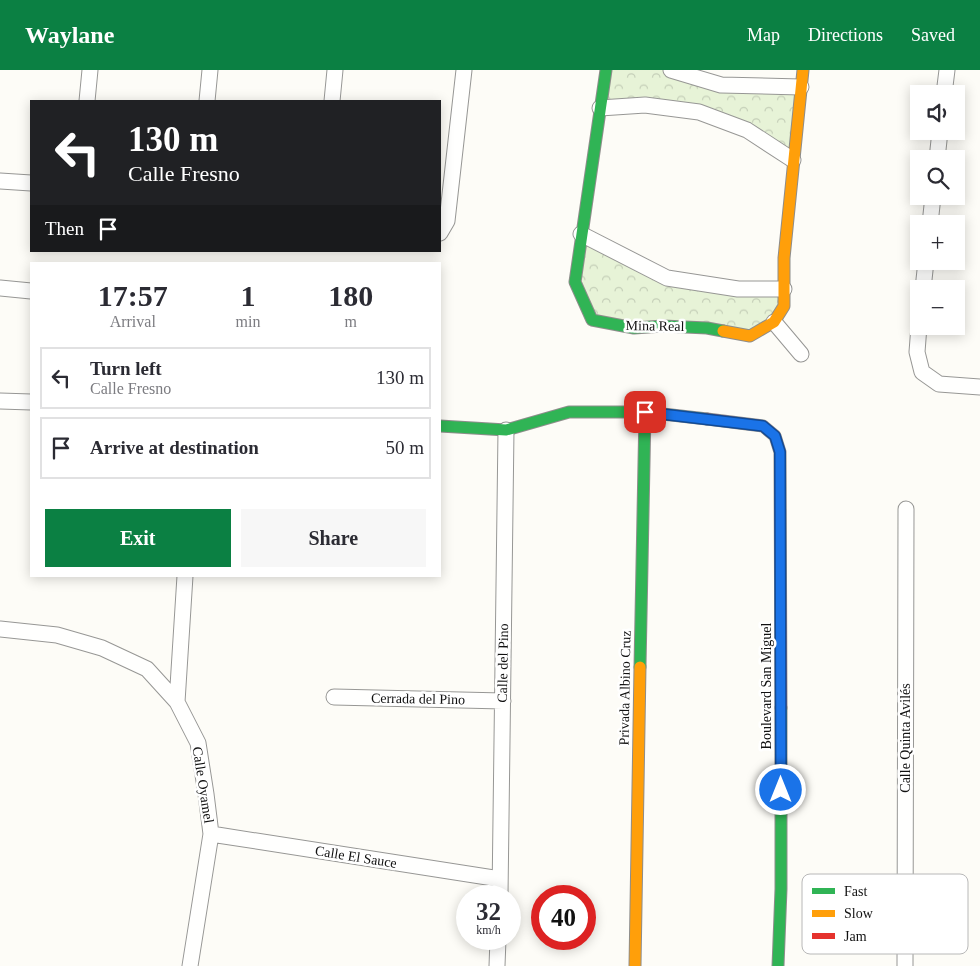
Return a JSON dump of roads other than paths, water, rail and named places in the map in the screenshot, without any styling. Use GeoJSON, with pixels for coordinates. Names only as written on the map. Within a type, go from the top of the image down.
{"type":"FeatureCollection","features":[{"type":"Feature","properties":{"kind":"street"},"geometry":{"type":"LineString","coordinates":[[88,100],[90,70]]}},
{"type":"Feature","properties":{"kind":"street"},"geometry":{"type":"LineString","coordinates":[[207,100],[210,70]]}},
{"type":"Feature","properties":{"kind":"street"},"geometry":{"type":"LineString","coordinates":[[332,100],[335,70]]}},
{"type":"Feature","properties":{"kind":"street"},"geometry":{"type":"LineString","coordinates":[[441,231],[447,221],[464,70]]}},
{"type":"Feature","properties":{"kind":"street","name":"Mina Real"},"geometry":{"type":"LineString","coordinates":[[606,70],[575,282],[592,320],[634,328],[664,326],[707,328],[750,336],[774,322]]}},
{"type":"Feature","properties":{"kind":"street"},"geometry":{"type":"LineString","coordinates":[[671,70],[721,85],[801,87]]}},
{"type":"Feature","properties":{"kind":"street"},"geometry":{"type":"LineString","coordinates":[[801,354],[774,322],[784,306],[784,258],[803,70]]}},
{"type":"Feature","properties":{"kind":"street"},"geometry":{"type":"LineString","coordinates":[[945,85],[947,70]]}},
{"type":"Feature","properties":{"kind":"street"},"geometry":{"type":"LineString","coordinates":[[600,108],[645,105],[699,112],[747,130],[793,160]]}},
{"type":"Feature","properties":{"kind":"street"},"geometry":{"type":"LineString","coordinates":[[0,181],[30,183]]}},
{"type":"Feature","properties":{"kind":"street"},"geometry":{"type":"LineString","coordinates":[[581,234],[667,278],[738,289],[784,289]]}},
{"type":"Feature","properties":{"kind":"street"},"geometry":{"type":"LineString","coordinates":[[0,288],[30,291]]}},
{"type":"Feature","properties":{"kind":"street"},"geometry":{"type":"LineString","coordinates":[[919,335],[917,352],[922,372],[939,384],[980,387]]}},
{"type":"Feature","properties":{"kind":"street"},"geometry":{"type":"LineString","coordinates":[[0,401],[30,402]]}},
{"type":"Feature","properties":{"kind":"street"},"geometry":{"type":"LineString","coordinates":[[441,426],[506,430],[569,412],[645,412]]}},
{"type":"Feature","properties":{"kind":"street","name":"Boulevard San Miguel"},"geometry":{"type":"LineString","coordinates":[[645,412],[763,426],[775,436],[780,452],[781,889],[778,966]]}},
{"type":"Feature","properties":{"kind":"street","name":"Privada Albino Cruz"},"geometry":{"type":"LineString","coordinates":[[635,966],[645,412]]}},
{"type":"Feature","properties":{"kind":"street","name":"Calle del Pino"},"geometry":{"type":"LineString","coordinates":[[500,885],[506,430]]}},
{"type":"Feature","properties":{"kind":"street","name":"Calle Quinta Avilés"},"geometry":{"type":"LineString","coordinates":[[905,874],[906,509]]}},
{"type":"Feature","properties":{"kind":"street"},"geometry":{"type":"LineString","coordinates":[[177,702],[185,577]]}},
{"type":"Feature","properties":{"kind":"street","name":"Calle Oyamel"},"geometry":{"type":"LineString","coordinates":[[0,629],[57,635],[102,648],[147,669],[177,702],[198,743],[211,834],[190,966]]}},
{"type":"Feature","properties":{"kind":"street","name":"Cerrada del Pino"},"geometry":{"type":"LineString","coordinates":[[334,697],[503,701]]}},
{"type":"Feature","properties":{"kind":"street","name":"Calle El Sauce"},"geometry":{"type":"LineString","coordinates":[[211,834],[500,880]]}},
{"type":"Feature","properties":{"kind":"street"},"geometry":{"type":"LineString","coordinates":[[498,950],[498,966]]}}]}
